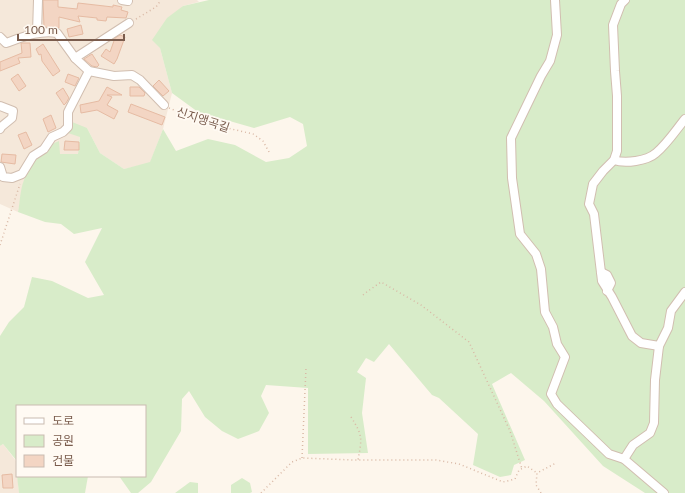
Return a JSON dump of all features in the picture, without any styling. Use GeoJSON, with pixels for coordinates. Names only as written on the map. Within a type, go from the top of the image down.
{"type":"FeatureCollection","features":[{"type":"Feature","properties":{"kind":"lane"},"geometry":{"type":"LineString","coordinates":[[37,33],[38,0]]}},
{"type":"Feature","properties":{"kind":"lane"},"geometry":{"type":"LineString","coordinates":[[555,0],[557,35],[550,61],[541,76],[512,138],[512,178],[520,234],[536,254],[541,269],[545,312],[552,327],[557,344],[564,357],[551,394],[557,404],[609,454],[624,459],[664,493]]}},
{"type":"Feature","properties":{"kind":"lane"},"geometry":{"type":"LineString","coordinates":[[625,0],[621,4],[613,25],[618,127],[617,151],[614,160],[593,184],[589,204],[594,214],[602,281],[632,336],[641,343],[659,346]]}},
{"type":"Feature","properties":{"kind":"lane"},"geometry":{"type":"LineString","coordinates":[[75,58],[129,23]]}},
{"type":"Feature","properties":{"kind":"lane"},"geometry":{"type":"LineString","coordinates":[[0,167],[3,177],[12,178],[22,174],[33,156],[44,149],[52,137],[63,132],[68,127],[68,112],[89,71],[75,58],[57,33],[49,31],[2,41]]}},
{"type":"Feature","properties":{"kind":"lane","name":"신지앵곡길"},"geometry":{"type":"LineString","coordinates":[[89,71],[114,76],[132,75],[140,80],[164,105]]}},
{"type":"Feature","properties":{"kind":"lane"},"geometry":{"type":"LineString","coordinates":[[0,106],[13,111],[12,118],[1,126],[0,130]]}},
{"type":"Feature","properties":{"kind":"lane"},"geometry":{"type":"LineString","coordinates":[[614,160],[621,163],[634,162],[655,154],[685,119]]}},
{"type":"Feature","properties":{"kind":"lane"},"geometry":{"type":"LineString","coordinates":[[624,459],[633,445],[650,432],[654,422],[654,380],[659,346],[668,328],[671,311],[685,292]]}},
{"type":"Feature","properties":{"kind":"path"},"geometry":{"type":"LineString","coordinates":[[129,23],[156,7],[161,0]]}},
{"type":"Feature","properties":{"kind":"path","name":"신지앵곡길"},"geometry":{"type":"LineString","coordinates":[[164,105],[170,109],[206,123],[253,134],[263,141],[269,152]]}},
{"type":"Feature","properties":{"kind":"path"},"geometry":{"type":"LineString","coordinates":[[0,245],[10,218],[22,174]]}},
{"type":"Feature","properties":{"kind":"path"},"geometry":{"type":"LineString","coordinates":[[363,295],[381,282],[421,305],[469,342],[510,431],[522,469]]}},
{"type":"Feature","properties":{"kind":"path"},"geometry":{"type":"LineString","coordinates":[[302,458],[306,368]]}},
{"type":"Feature","properties":{"kind":"path"},"geometry":{"type":"LineString","coordinates":[[351,417],[360,431],[361,444],[358,460]]}},
{"type":"Feature","properties":{"kind":"path"},"geometry":{"type":"LineString","coordinates":[[261,493],[292,462],[302,458],[436,460],[459,464],[503,482],[515,479],[518,470],[527,466],[537,473]]}},
{"type":"Feature","properties":{"kind":"path"},"geometry":{"type":"LineString","coordinates":[[537,473],[556,463]]}},
{"type":"Feature","properties":{"kind":"path"},"geometry":{"type":"LineString","coordinates":[[537,473],[536,485],[542,493]]}},
{"type":"Feature","properties":{"kind":"shaded area"},"geometry":{"type":"Polygon","coordinates":[[[0,0],[197,0],[199,2],[183,6],[160,48],[172,93],[163,129],[150,163],[124,169],[100,153],[87,128],[80,136],[78,154],[60,154],[24,181],[18,212],[0,204],[0,0]]]}},
{"type":"Feature","properties":{"kind":"shaded area"},"geometry":{"type":"Polygon","coordinates":[[[3,444],[16,461],[16,477],[18,477],[19,493],[0,493],[0,446],[3,444]]]}},
{"type":"Feature","properties":{"kind":"green space"},"geometry":{"type":"Polygon","coordinates":[[[209,0],[685,0],[685,493],[645,493],[603,466],[544,401],[511,373],[492,384],[525,460],[514,465],[511,475],[500,477],[473,465],[478,434],[439,398],[432,395],[389,344],[374,362],[366,358],[357,372],[366,378],[362,413],[368,453],[308,454],[308,388],[266,385],[261,396],[269,413],[259,431],[238,439],[222,431],[205,417],[189,391],[182,399],[181,431],[151,482],[138,493],[131,493],[120,477],[146,477],[146,405],[16,405],[16,460],[3,444],[0,446],[0,336],[9,322],[24,307],[32,277],[52,281],[88,298],[104,295],[85,262],[102,228],[74,234],[61,224],[45,222],[18,212],[24,180],[30,168],[42,152],[59,141],[60,154],[78,154],[80,137],[68,133],[72,122],[87,128],[100,153],[124,169],[150,162],[163,129],[176,151],[208,139],[235,145],[266,162],[289,158],[307,146],[303,124],[290,117],[254,128],[198,112],[172,93],[160,48],[152,40],[167,18],[183,6],[209,0]]]}},
{"type":"Feature","properties":{"kind":"green space"},"geometry":{"type":"Polygon","coordinates":[[[17,477],[88,477],[85,493],[19,493],[17,477]]]}},
{"type":"Feature","properties":{"kind":"green space"},"geometry":{"type":"Polygon","coordinates":[[[242,478],[250,483],[252,492],[231,493],[231,485],[242,478]]]}},
{"type":"Feature","properties":{"kind":"green space"},"geometry":{"type":"Polygon","coordinates":[[[190,482],[198,483],[198,493],[175,493],[190,482]]]}},
{"type":"Feature","properties":{"kind":"building"},"geometry":{"type":"Polygon","coordinates":[[[43,0],[58,0],[58,7],[77,9],[78,3],[113,7],[113,5],[122,7],[121,10],[128,12],[126,18],[107,17],[106,21],[97,20],[97,18],[78,16],[80,22],[59,17],[59,28],[44,27],[43,0]]]}},
{"type":"Feature","properties":{"kind":"building"},"geometry":{"type":"Polygon","coordinates":[[[81,25],[83,34],[69,37],[67,29],[81,25]]]}},
{"type":"Feature","properties":{"kind":"building"},"geometry":{"type":"Polygon","coordinates":[[[120,35],[125,37],[114,64],[101,56],[106,49],[110,52],[115,38],[120,35]]]}},
{"type":"Feature","properties":{"kind":"building"},"geometry":{"type":"Polygon","coordinates":[[[21,43],[30,43],[31,57],[18,58],[20,63],[0,71],[0,62],[22,53],[21,43]]]}},
{"type":"Feature","properties":{"kind":"building"},"geometry":{"type":"Polygon","coordinates":[[[43,44],[60,71],[53,76],[42,61],[41,54],[39,55],[36,49],[43,44]]]}},
{"type":"Feature","properties":{"kind":"building"},"geometry":{"type":"Polygon","coordinates":[[[92,54],[99,65],[97,67],[92,66],[84,59],[92,54]]]}},
{"type":"Feature","properties":{"kind":"building"},"geometry":{"type":"Polygon","coordinates":[[[18,74],[26,86],[19,91],[11,79],[18,74]]]}},
{"type":"Feature","properties":{"kind":"building"},"geometry":{"type":"Polygon","coordinates":[[[68,74],[79,78],[75,86],[65,82],[68,74]]]}},
{"type":"Feature","properties":{"kind":"building"},"geometry":{"type":"Polygon","coordinates":[[[159,80],[169,91],[163,96],[153,86],[159,80]]]}},
{"type":"Feature","properties":{"kind":"building"},"geometry":{"type":"Polygon","coordinates":[[[107,87],[122,95],[107,95],[112,97],[107,105],[118,111],[114,119],[97,110],[81,113],[80,105],[99,101],[107,87]]]}},
{"type":"Feature","properties":{"kind":"building"},"geometry":{"type":"Polygon","coordinates":[[[130,87],[139,87],[145,93],[144,96],[130,96],[130,87]]]}},
{"type":"Feature","properties":{"kind":"building"},"geometry":{"type":"Polygon","coordinates":[[[63,88],[69,98],[64,105],[56,93],[63,88]]]}},
{"type":"Feature","properties":{"kind":"building"},"geometry":{"type":"Polygon","coordinates":[[[131,104],[165,117],[162,125],[128,112],[131,104]]]}},
{"type":"Feature","properties":{"kind":"building"},"geometry":{"type":"Polygon","coordinates":[[[51,115],[56,128],[48,132],[43,119],[51,115]]]}},
{"type":"Feature","properties":{"kind":"building"},"geometry":{"type":"Polygon","coordinates":[[[26,132],[32,145],[24,149],[18,135],[26,132]]]}},
{"type":"Feature","properties":{"kind":"building"},"geometry":{"type":"Polygon","coordinates":[[[65,141],[79,142],[79,150],[64,150],[65,141]]]}},
{"type":"Feature","properties":{"kind":"building"},"geometry":{"type":"Polygon","coordinates":[[[2,154],[16,155],[15,164],[1,162],[2,154]]]}},
{"type":"Feature","properties":{"kind":"building"},"geometry":{"type":"Polygon","coordinates":[[[12,474],[13,488],[3,488],[2,475],[12,474]]]}}]}
